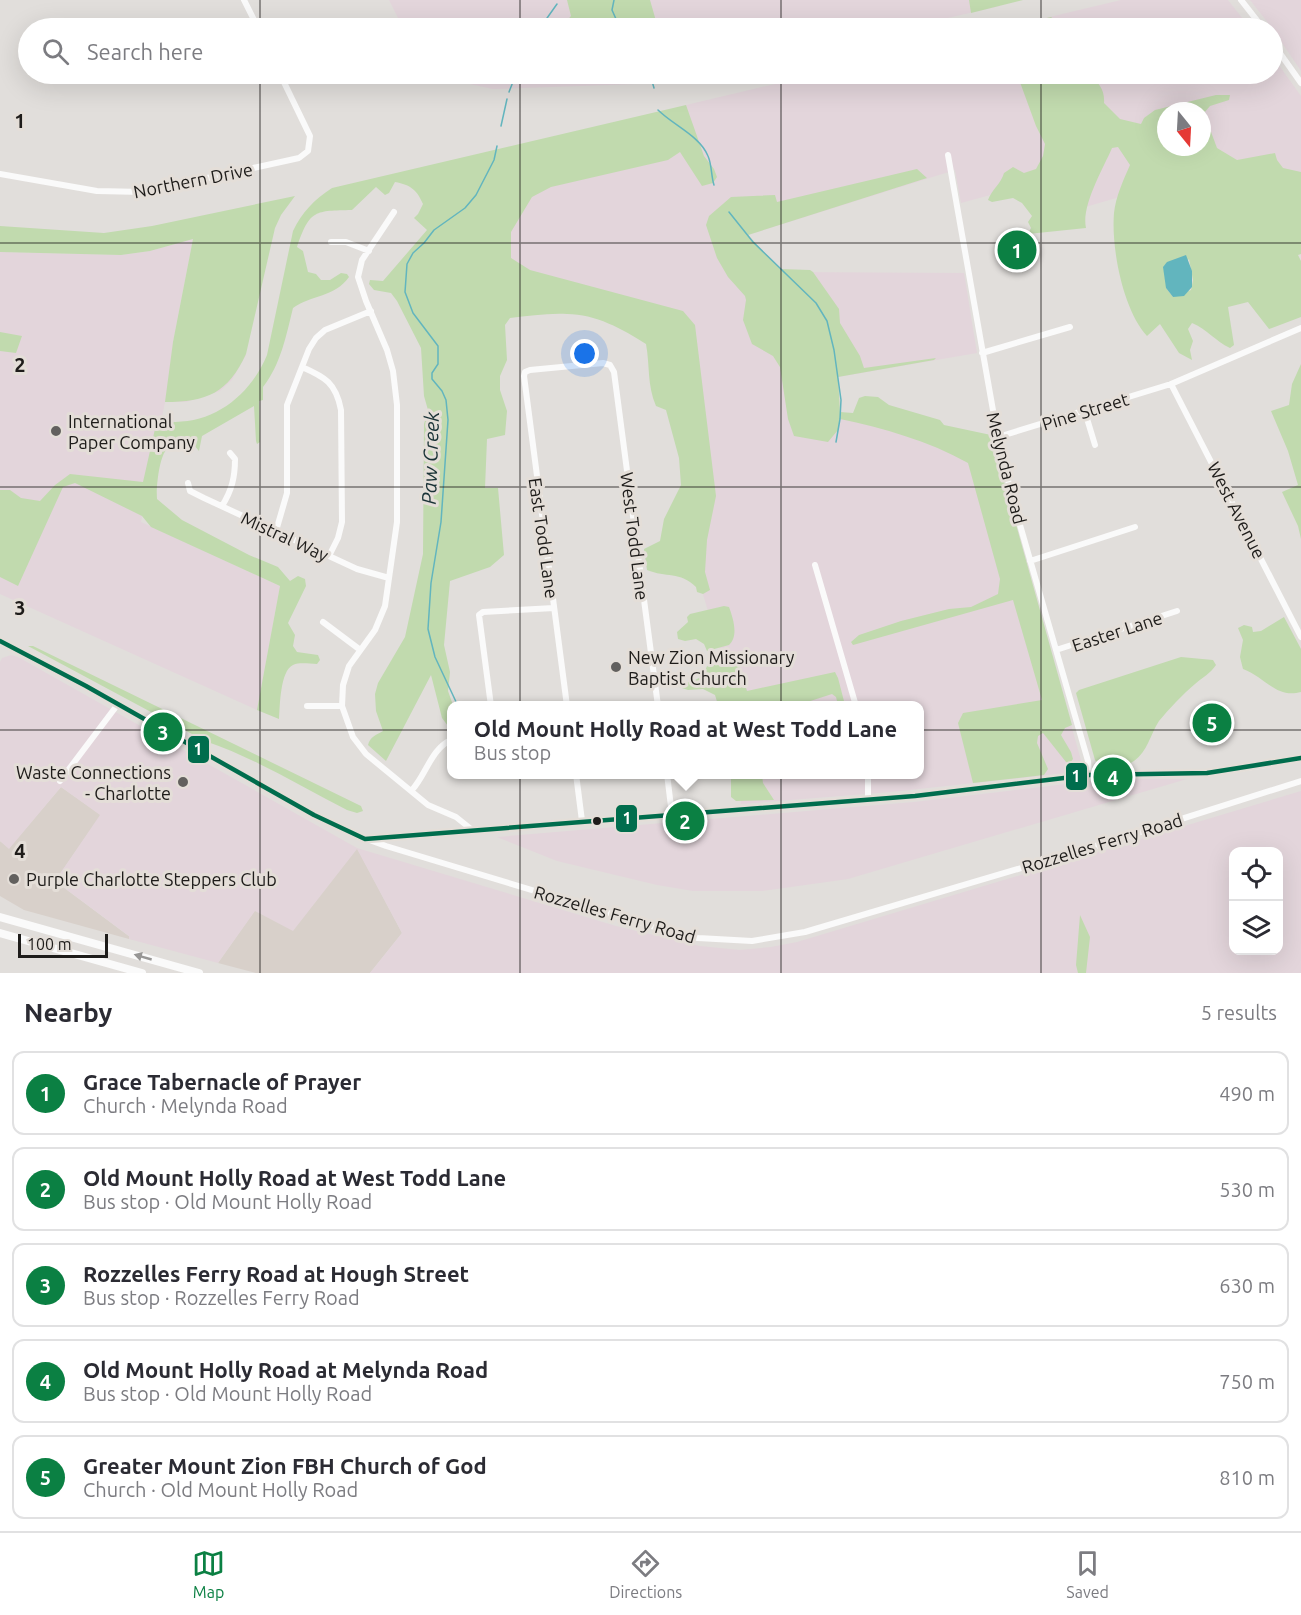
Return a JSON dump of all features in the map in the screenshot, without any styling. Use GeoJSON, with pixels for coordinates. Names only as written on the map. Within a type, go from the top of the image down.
{"type":"FeatureCollection","features":[{"type":"Feature","properties":{"kind":"highway"},"geometry":{"type":"LineString","coordinates":[[0,917],[199,973]]}},
{"type":"Feature","properties":{"kind":"highway"},"geometry":{"type":"LineString","coordinates":[[0,933],[142,973]]}},
{"type":"Feature","properties":{"kind":"street"},"geometry":{"type":"LineString","coordinates":[[244,0],[253,18]]}},
{"type":"Feature","properties":{"kind":"street"},"geometry":{"type":"LineString","coordinates":[[1241,0],[1255,18]]}},
{"type":"Feature","properties":{"kind":"street"},"geometry":{"type":"LineString","coordinates":[[1283,58],[1301,83]]}},
{"type":"Feature","properties":{"kind":"street","name":"Northern Drive"},"geometry":{"type":"LineString","coordinates":[[0,174],[97,191],[143,192],[298,158],[310,148],[308,131],[285,84]]}},
{"type":"Feature","properties":{"kind":"street","name":"Melynda Road"},"geometry":{"type":"LineString","coordinates":[[948,155],[998,437],[1030,561],[1088,761],[1089,775]]}},
{"type":"Feature","properties":{"kind":"street"},"geometry":{"type":"LineString","coordinates":[[394,212],[362,260],[358,277],[393,370],[397,405],[398,501],[387,596],[381,618],[375,630],[359,649],[345,676],[342,706],[348,727],[358,746],[366,754],[428,804],[456,817],[471,829]]}},
{"type":"Feature","properties":{"kind":"street"},"geometry":{"type":"LineString","coordinates":[[331,242],[346,242],[369,251]]}},
{"type":"Feature","properties":{"kind":"street"},"geometry":{"type":"LineString","coordinates":[[276,531],[286,493],[287,405],[309,349],[325,330],[371,311]]}},
{"type":"Feature","properties":{"kind":"street"},"geometry":{"type":"LineString","coordinates":[[982,352],[1070,327]]}},
{"type":"Feature","properties":{"kind":"street","name":"Pine Street"},"geometry":{"type":"LineString","coordinates":[[998,437],[1171,384],[1301,328]]}},
{"type":"Feature","properties":{"kind":"street","name":"West Todd Lane"},"geometry":{"type":"LineString","coordinates":[[525,372],[603,363],[612,367],[657,701]]}},
{"type":"Feature","properties":{"kind":"street"},"geometry":{"type":"LineString","coordinates":[[302,367],[329,382],[339,399],[341,410],[342,522],[338,538],[329,556]]}},
{"type":"Feature","properties":{"kind":"street","name":"East Todd Lane"},"geometry":{"type":"LineString","coordinates":[[525,372],[525,394],[566,701]]}},
{"type":"Feature","properties":{"kind":"street","name":"West Avenue"},"geometry":{"type":"LineString","coordinates":[[1171,384],[1301,637]]}},
{"type":"Feature","properties":{"kind":"street"},"geometry":{"type":"LineString","coordinates":[[1085,412],[1095,445]]}},
{"type":"Feature","properties":{"kind":"street"},"geometry":{"type":"LineString","coordinates":[[222,506],[231,492],[235,477],[236,459],[230,453]]}},
{"type":"Feature","properties":{"kind":"street","name":"Mistral Way"},"geometry":{"type":"LineString","coordinates":[[188,483],[190,491],[357,569],[389,578]]}},
{"type":"Feature","properties":{"kind":"street"},"geometry":{"type":"LineString","coordinates":[[1030,561],[1135,527]]}},
{"type":"Feature","properties":{"kind":"street"},"geometry":{"type":"LineString","coordinates":[[815,565],[855,701]]}},
{"type":"Feature","properties":{"kind":"street"},"geometry":{"type":"LineString","coordinates":[[490,701],[479,615],[483,612],[554,608]]}},
{"type":"Feature","properties":{"kind":"street","name":"Easter Lane"},"geometry":{"type":"LineString","coordinates":[[1056,650],[1177,611]]}},
{"type":"Feature","properties":{"kind":"street"},"geometry":{"type":"LineString","coordinates":[[323,622],[359,649]]}},
{"type":"Feature","properties":{"kind":"street","name":"Rozzelles Ferry Road"},"geometry":{"type":"LineString","coordinates":[[0,643],[118,704],[314,815],[365,839],[681,935],[731,941],[805,932],[1301,782]]}},
{"type":"Feature","properties":{"kind":"street"},"geometry":{"type":"LineString","coordinates":[[60,781],[118,704]]}},
{"type":"Feature","properties":{"kind":"street"},"geometry":{"type":"LineString","coordinates":[[307,706],[342,706]]}},
{"type":"Feature","properties":{"kind":"street"},"geometry":{"type":"LineString","coordinates":[[412,790],[422,779],[439,749],[447,743]]}},
{"type":"Feature","properties":{"kind":"street"},"geometry":{"type":"LineString","coordinates":[[365,839],[868,799],[1089,775],[1207,773],[1301,758]]}},
{"type":"Feature","properties":{"kind":"street"},"geometry":{"type":"LineString","coordinates":[[577,779],[582,821]]}},
{"type":"Feature","properties":{"kind":"street"},"geometry":{"type":"LineString","coordinates":[[668,779],[672,815]]}},
{"type":"Feature","properties":{"kind":"street"},"geometry":{"type":"LineString","coordinates":[[868,779],[868,799]]}},
{"type":"Feature","properties":{"kind":"shaded area"},"geometry":{"type":"Polygon","coordinates":[[[389,0],[997,0],[1000,6],[948,18],[398,18],[389,0]]]}},
{"type":"Feature","properties":{"kind":"shaded area"},"geometry":{"type":"Polygon","coordinates":[[[1121,0],[1228,0],[1242,18],[1045,18],[1121,0]]]}},
{"type":"Feature","properties":{"kind":"shaded area"},"geometry":{"type":"Polygon","coordinates":[[[1250,0],[1301,0],[1301,71],[1283,44],[1283,18],[1264,18],[1250,0]]]}},
{"type":"Feature","properties":{"kind":"shaded area"},"geometry":{"type":"Polygon","coordinates":[[[1283,71],[1301,96],[1301,186],[1223,167],[1075,210],[1031,184],[961,203],[955,170],[748,235],[784,272],[964,273],[977,353],[838,377],[840,414],[991,439],[1084,771],[891,792],[741,804],[739,779],[924,779],[924,701],[735,701],[679,516],[704,498],[675,327],[471,282],[487,213],[686,105],[775,84],[1283,84],[1283,71]]]}},
{"type":"Feature","properties":{"kind":"shaded area"},"geometry":{"type":"Polygon","coordinates":[[[469,84],[639,84],[493,89],[469,84]]]}},
{"type":"Feature","properties":{"kind":"shaded area"},"geometry":{"type":"Polygon","coordinates":[[[193,239],[173,342],[246,355],[232,380],[220,391],[186,402],[165,402],[141,522],[280,586],[257,710],[0,594],[0,252],[121,255],[150,251],[193,239]]]}},
{"type":"Feature","properties":{"kind":"shaded area"},"geometry":{"type":"Polygon","coordinates":[[[11,655],[18,657],[357,848],[616,926],[700,946],[740,950],[797,942],[1301,791],[1301,973],[370,973],[402,933],[357,849],[293,931],[255,911],[218,963],[129,939],[129,936],[55,881],[100,815],[61,787],[9,849],[0,841],[0,662],[2,658],[11,655]]]}},
{"type":"Feature","properties":{"kind":"shaded area"},"geometry":{"type":"Polygon","coordinates":[[[1187,779],[848,879],[762,891],[693,891],[657,885],[557,861],[497,837],[914,802],[1091,781],[1187,779]]]}},
{"type":"Feature","properties":{"kind":"shaded area"},"geometry":{"type":"Polygon","coordinates":[[[61,787],[101,815],[55,881],[130,937],[129,939],[24,910],[0,896],[0,841],[9,848],[61,787]]]}},
{"type":"Feature","properties":{"kind":"shaded area"},"geometry":{"type":"Polygon","coordinates":[[[357,848],[402,933],[370,973],[256,973],[218,963],[255,910],[293,930],[357,848]]]}},
{"type":"Feature","properties":{"kind":"green space"},"geometry":{"type":"Polygon","coordinates":[[[567,0],[650,0],[655,18],[569,18],[571,16],[567,0]]]}},
{"type":"Feature","properties":{"kind":"green space"},"geometry":{"type":"Polygon","coordinates":[[[969,0],[1023,0],[971,13],[969,0]]]}},
{"type":"Feature","properties":{"kind":"green space"},"geometry":{"type":"Polygon","coordinates":[[[1021,84],[1099,84],[1104,103],[1120,119],[1141,124],[1144,118],[1157,110],[1157,156],[1211,156],[1211,132],[1217,148],[1237,160],[1275,153],[1283,168],[1301,172],[1301,254],[1298,255],[1301,261],[1301,317],[1269,329],[1248,302],[1228,307],[1234,345],[1230,348],[1192,323],[1188,329],[1193,341],[1190,350],[1192,360],[1179,353],[1160,324],[1147,336],[1131,311],[1125,295],[1115,243],[1114,213],[1118,195],[1130,165],[1118,147],[1112,148],[1090,199],[1085,219],[1086,228],[1028,234],[1031,228],[1028,222],[1032,216],[1022,203],[1013,198],[992,202],[988,200],[1004,173],[1013,167],[1024,173],[1036,169],[1043,156],[1045,144],[1021,84]],[[1189,259],[1166,288],[1173,297],[1191,290],[1193,280],[1189,259]]]}},
{"type":"Feature","properties":{"kind":"green space"},"geometry":{"type":"Polygon","coordinates":[[[1216,95],[1230,95],[1229,100],[1211,106],[1211,102],[1188,102],[1216,95]]]}},
{"type":"Feature","properties":{"kind":"green space"},"geometry":{"type":"Polygon","coordinates":[[[686,105],[704,156],[717,177],[713,183],[702,186],[680,152],[668,160],[551,187],[532,197],[511,232],[511,258],[530,270],[683,311],[695,325],[716,496],[707,540],[705,572],[710,590],[703,594],[697,592],[696,587],[684,579],[647,570],[644,549],[660,541],[664,519],[681,485],[679,458],[666,410],[656,406],[651,391],[646,344],[618,328],[588,317],[553,314],[510,318],[505,325],[507,360],[500,376],[500,390],[507,411],[505,435],[487,439],[485,488],[498,488],[504,555],[490,567],[450,581],[444,645],[450,672],[448,691],[452,701],[447,701],[447,725],[442,718],[431,675],[386,761],[368,745],[372,738],[383,731],[376,711],[375,694],[378,683],[405,637],[423,554],[424,424],[428,410],[424,396],[421,348],[391,293],[374,290],[369,284],[370,280],[383,281],[427,230],[414,218],[423,204],[413,189],[405,185],[395,182],[389,193],[385,195],[376,187],[352,210],[322,212],[310,219],[306,225],[297,247],[303,251],[308,272],[316,274],[321,280],[330,280],[341,273],[349,277],[330,292],[293,308],[279,359],[263,387],[263,400],[259,401],[260,442],[257,444],[256,441],[254,406],[202,436],[199,451],[187,437],[173,444],[166,450],[160,467],[157,499],[182,520],[249,555],[278,567],[290,581],[298,576],[305,579],[306,586],[288,623],[295,635],[293,646],[297,652],[318,655],[320,660],[317,664],[293,665],[285,674],[279,719],[257,710],[280,586],[151,527],[142,516],[75,483],[63,487],[18,586],[0,577],[0,490],[10,490],[21,498],[40,501],[55,485],[70,474],[143,482],[157,420],[175,422],[209,415],[224,408],[249,385],[267,355],[293,231],[309,207],[332,188],[686,105]]]}},
{"type":"Feature","properties":{"kind":"green space"},"geometry":{"type":"Polygon","coordinates":[[[917,169],[927,178],[748,235],[780,269],[813,272],[839,309],[840,323],[860,356],[864,368],[936,358],[838,377],[840,412],[853,413],[859,398],[878,397],[889,405],[940,420],[944,425],[991,435],[1072,725],[1065,728],[1061,735],[1071,752],[1073,759],[1070,763],[1066,762],[1043,733],[1038,736],[1037,743],[1048,769],[1044,775],[973,783],[958,723],[963,713],[1042,700],[1013,600],[853,645],[851,642],[859,635],[901,621],[949,609],[971,607],[998,594],[1000,579],[968,463],[906,436],[840,419],[838,430],[828,442],[794,436],[788,419],[780,367],[773,356],[752,344],[743,320],[745,296],[728,277],[717,258],[706,225],[709,216],[731,197],[775,195],[777,202],[917,169]]]}},
{"type":"Feature","properties":{"kind":"green space"},"geometry":{"type":"Polygon","coordinates":[[[295,196],[281,215],[275,228],[246,354],[232,378],[224,386],[214,393],[193,400],[165,402],[173,342],[193,239],[150,251],[121,255],[0,252],[0,226],[104,233],[152,226],[295,196]]]}},
{"type":"Feature","properties":{"kind":"green space"},"geometry":{"type":"Polygon","coordinates":[[[0,332],[22,336],[16,353],[0,351],[0,332]]]}},
{"type":"Feature","properties":{"kind":"green space"},"geometry":{"type":"Polygon","coordinates":[[[1301,364],[1301,539],[1298,526],[1282,492],[1298,485],[1288,451],[1271,411],[1289,405],[1292,384],[1301,364]]]}},
{"type":"Feature","properties":{"kind":"green space"},"geometry":{"type":"Polygon","coordinates":[[[724,606],[729,607],[734,627],[734,637],[729,645],[707,651],[704,644],[696,639],[685,641],[678,639],[677,632],[688,622],[687,617],[690,614],[724,606]]]}},
{"type":"Feature","properties":{"kind":"green space"},"geometry":{"type":"Polygon","coordinates":[[[1284,617],[1301,649],[1301,692],[1277,690],[1243,669],[1240,657],[1243,640],[1238,628],[1244,625],[1252,627],[1253,632],[1261,631],[1284,617]]]}},
{"type":"Feature","properties":{"kind":"green space"},"geometry":{"type":"Polygon","coordinates":[[[28,646],[33,646],[361,806],[363,811],[357,813],[347,810],[260,764],[205,741],[28,646]]]}},
{"type":"Feature","properties":{"kind":"green space"},"geometry":{"type":"Polygon","coordinates":[[[731,656],[738,661],[747,691],[835,672],[844,701],[837,701],[832,694],[810,701],[717,701],[715,695],[703,689],[688,690],[676,686],[700,677],[711,657],[731,656]]]}},
{"type":"Feature","properties":{"kind":"green space"},"geometry":{"type":"Polygon","coordinates":[[[1181,657],[1213,660],[1216,665],[1163,716],[1139,757],[1125,765],[1114,766],[1098,763],[1095,760],[1076,693],[1079,690],[1181,657]]]}},
{"type":"Feature","properties":{"kind":"green space"},"geometry":{"type":"Polygon","coordinates":[[[731,779],[762,779],[774,800],[736,801],[731,797],[731,779]]]}},
{"type":"Feature","properties":{"kind":"green space"},"geometry":{"type":"Polygon","coordinates":[[[1080,915],[1090,937],[1086,973],[1078,973],[1076,965],[1080,915]]]}},
{"type":"Feature","properties":{"kind":"water"},"geometry":{"type":"Polygon","coordinates":[[[1186,255],[1192,271],[1192,287],[1184,296],[1173,297],[1166,288],[1163,267],[1167,262],[1186,255]]]}},
{"type":"Feature","properties":{"kind":"waterway"},"geometry":{"type":"LineString","coordinates":[[614,0],[612,10],[616,18]]}},
{"type":"Feature","properties":{"kind":"waterway","name":"Paw Creek"},"geometry":{"type":"LineString","coordinates":[[547,18],[557,4]]}},
{"type":"Feature","properties":{"kind":"waterway","name":"Paw Creek"},"geometry":{"type":"LineString","coordinates":[[509,92],[512,84]]}},
{"type":"Feature","properties":{"kind":"waterway"},"geometry":{"type":"LineString","coordinates":[[653,84],[654,88]]}},
{"type":"Feature","properties":{"kind":"waterway","name":"Paw Creek"},"geometry":{"type":"LineString","coordinates":[[501,126],[507,99]]}},
{"type":"Feature","properties":{"kind":"waterway"},"geometry":{"type":"LineString","coordinates":[[658,110],[699,142],[709,159],[714,185]]}},
{"type":"Feature","properties":{"kind":"waterway","name":"Paw Creek"},"geometry":{"type":"LineString","coordinates":[[456,701],[435,657],[428,629],[431,583],[441,522],[448,420],[446,400],[432,379],[432,373],[438,364],[438,346],[413,313],[405,292],[407,264],[413,253],[434,230],[465,208],[476,195],[494,160],[497,146]]}},
{"type":"Feature","properties":{"kind":"waterway"},"geometry":{"type":"LineString","coordinates":[[729,212],[753,242],[816,303],[827,321],[834,350],[841,400],[836,442]]}},
{"type":"Feature","properties":{"kind":"transit line","name":"1"},"geometry":{"type":"LineString","coordinates":[[0,641],[86,686],[314,815],[365,839],[915,796],[1089,775],[1207,773],[1301,758]]}},
{"type":"Feature","properties":{"kind":"place","name":"Grace Tabernacle of Prayer"},"geometry":{"type":"Point","coordinates":[1017,250]}},
{"type":"Feature","properties":{"kind":"place","name":"International Paper Company"},"geometry":{"type":"Point","coordinates":[56,431]}},
{"type":"Feature","properties":{"kind":"place","name":"New Zion Missionary Baptist Church"},"geometry":{"type":"Point","coordinates":[616,667]}},
{"type":"Feature","properties":{"kind":"place","name":"Greater Mount Zion FBH Church of God"},"geometry":{"type":"Point","coordinates":[1212,723]}},
{"type":"Feature","properties":{"kind":"place","name":"Rozzelles Ferry Road at Hough Street"},"geometry":{"type":"Point","coordinates":[163,732]}},
{"type":"Feature","properties":{"kind":"place","name":"Old Mount Holly Road at Melynda Road"},"geometry":{"type":"Point","coordinates":[1113,777]}},
{"type":"Feature","properties":{"kind":"place","name":"Waste Connections - Charlotte"},"geometry":{"type":"Point","coordinates":[183,782]}},
{"type":"Feature","properties":{"kind":"place","name":"Old Mount Holly Road at West Todd Lane"},"geometry":{"type":"Point","coordinates":[685,821]}},
{"type":"Feature","properties":{"kind":"place","name":"Purple Charlotte Steppers Club"},"geometry":{"type":"Point","coordinates":[14,879]}}]}
